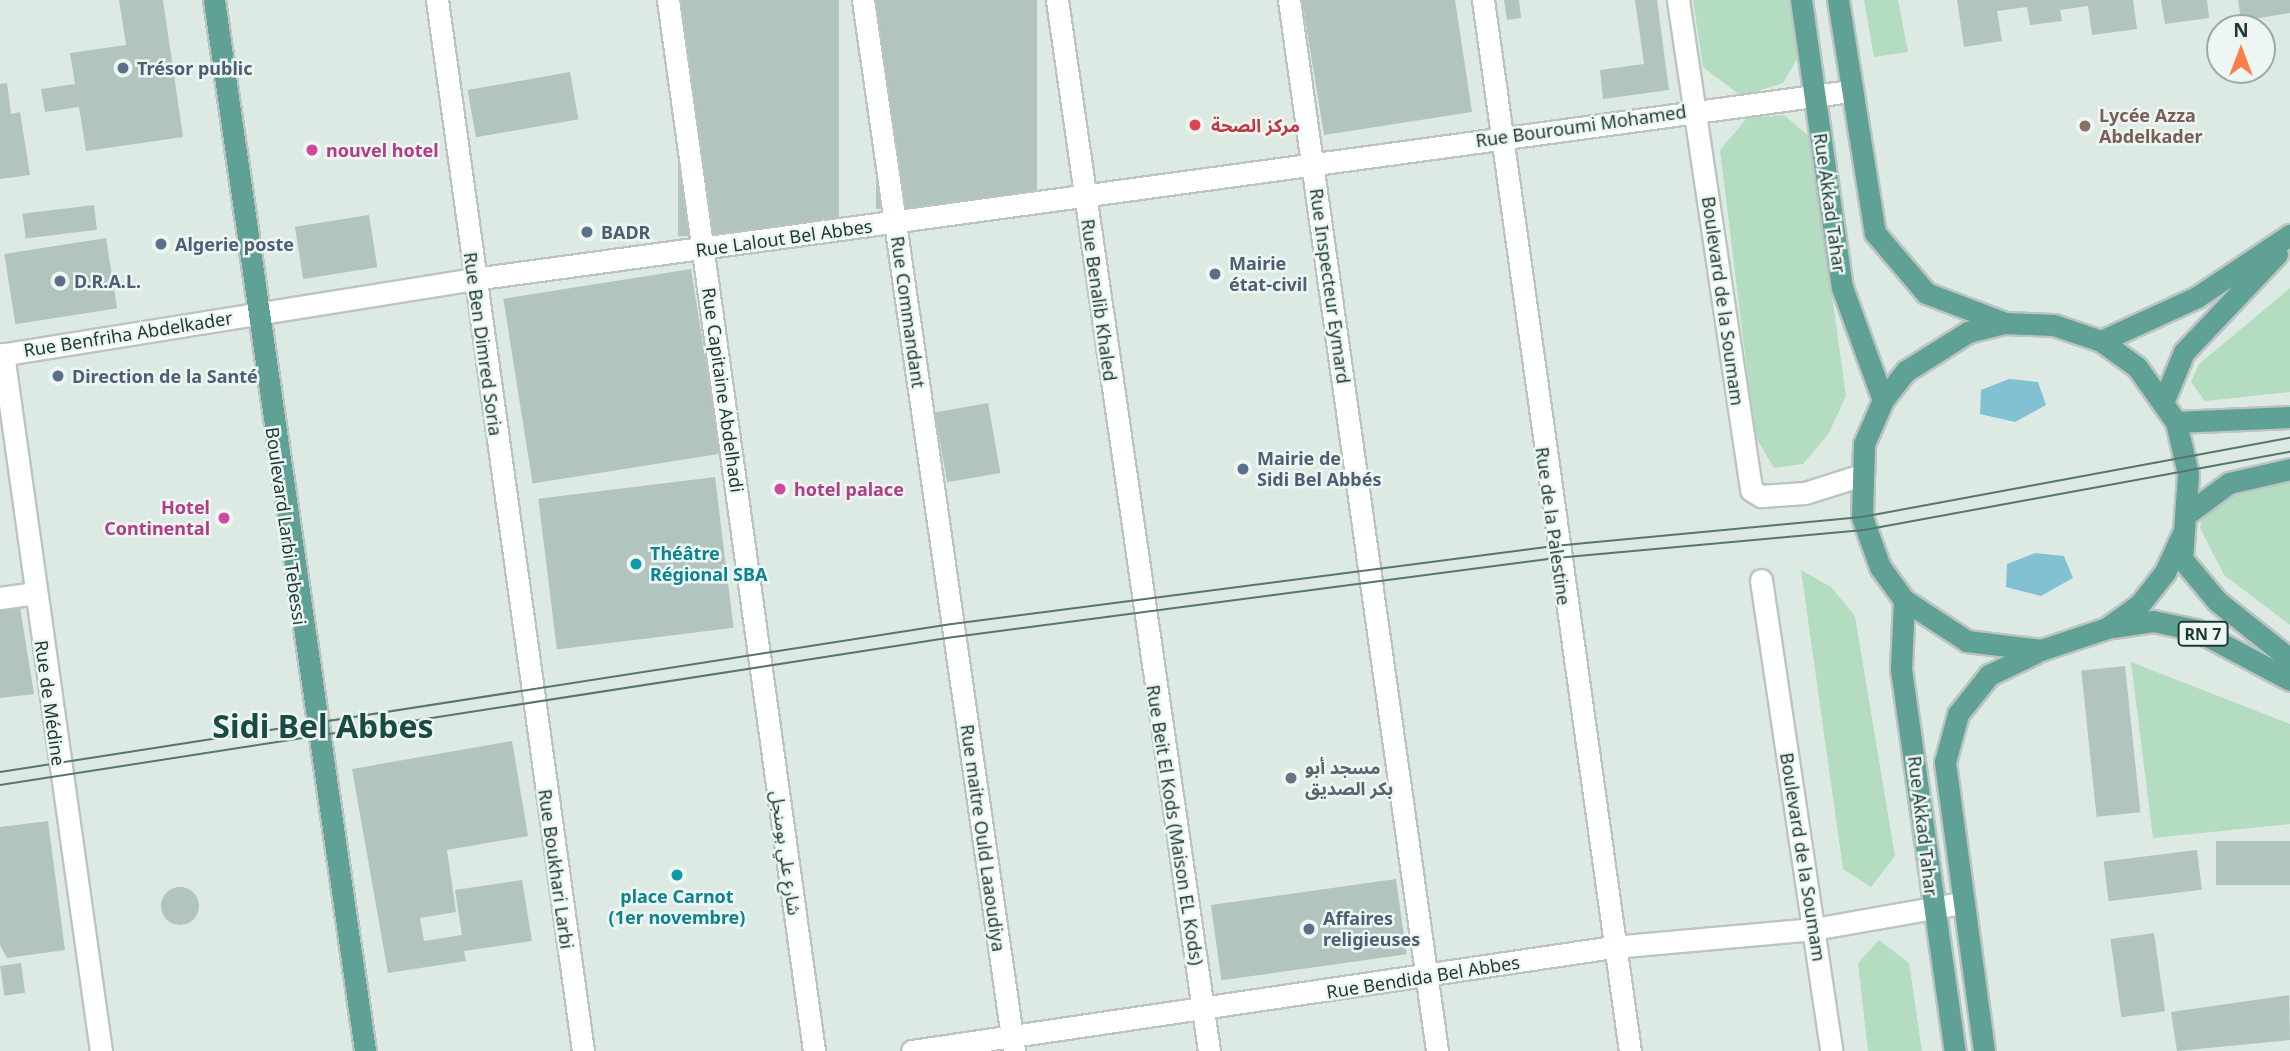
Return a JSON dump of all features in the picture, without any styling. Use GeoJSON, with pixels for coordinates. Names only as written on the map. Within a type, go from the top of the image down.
{"type":"FeatureCollection","features":[{"type":"Feature","properties":{"kind":"main road","name":"Boulevard Larbi Tebessi"},"geometry":{"type":"LineString","coordinates":[[214,0],[256,314],[365,1051]]}},
{"type":"Feature","properties":{"kind":"main road","name":"Rue Akkad Tahar"},"geometry":{"type":"LineString","coordinates":[[1801,0],[1842,287],[1883,400]]}},
{"type":"Feature","properties":{"kind":"main road","name":"Rue Akkad Tahar"},"geometry":{"type":"LineString","coordinates":[[1838,0],[1850,91],[1875,233],[1891,257],[1926,293],[2005,323]]}},
{"type":"Feature","properties":{"kind":"main road"},"geometry":{"type":"LineString","coordinates":[[2102,341],[2197,297],[2290,236]]}},
{"type":"Feature","properties":{"kind":"main road"},"geometry":{"type":"LineString","coordinates":[[2164,400],[2184,352],[2290,241]]}},
{"type":"Feature","properties":{"kind":"main road"},"geometry":{"type":"LineString","coordinates":[[2041,650],[1967,641],[1904,600],[1880,567],[1864,530],[1859,475],[1864,444],[1883,400],[1935,348],[2005,323],[2054,325],[2102,341],[2137,367],[2164,400],[2176,422],[2187,461],[2184,524],[2165,572],[2140,604],[2107,628]]}},
{"type":"Feature","properties":{"kind":"main road"},"geometry":{"type":"LineString","coordinates":[[2176,422],[2290,417]]}},
{"type":"Feature","properties":{"kind":"main road"},"geometry":{"type":"LineString","coordinates":[[2184,524],[2229,483],[2290,469]]}},
{"type":"Feature","properties":{"kind":"main road","name":"RN 7"},"geometry":{"type":"LineString","coordinates":[[2184,524],[2182,559],[2200,583],[2290,659]]}},
{"type":"Feature","properties":{"kind":"main road","name":"Rue Akkad Tahar"},"geometry":{"type":"LineString","coordinates":[[1904,600],[1901,669],[1955,1051]]}},
{"type":"Feature","properties":{"kind":"main road","name":"RN 7"},"geometry":{"type":"LineString","coordinates":[[2107,628],[2174,624],[2290,680]]}},
{"type":"Feature","properties":{"kind":"main road","name":"Rue Akkad Tahar"},"geometry":{"type":"LineString","coordinates":[[1984,1051],[1946,805],[1949,736],[1958,714],[1989,675],[2041,650],[2107,628]]}},
{"type":"Feature","properties":{"kind":"street","name":"Rue Ben Dimred Soria"},"geometry":{"type":"LineString","coordinates":[[437,0],[530,688]]}},
{"type":"Feature","properties":{"kind":"street","name":"Rue Capitaine Abdelhadi"},"geometry":{"type":"LineString","coordinates":[[668,0],[759,656]]}},
{"type":"Feature","properties":{"kind":"street","name":"Rue Commandant"},"geometry":{"type":"LineString","coordinates":[[863,0],[952,624]]}},
{"type":"Feature","properties":{"kind":"street","name":"Rue Benalib Khaled"},"geometry":{"type":"LineString","coordinates":[[1057,0],[1139,600]]}},
{"type":"Feature","properties":{"kind":"street","name":"Rue Inspecteur Eymard"},"geometry":{"type":"LineString","coordinates":[[1289,0],[1372,571],[1437,1051]]}},
{"type":"Feature","properties":{"kind":"street","name":"Rue de la Palestine"},"geometry":{"type":"LineString","coordinates":[[1483,0],[1613,947],[1630,1051]]}},
{"type":"Feature","properties":{"kind":"street","name":"Boulevard de la Soumam"},"geometry":{"type":"LineString","coordinates":[[1678,0],[1751,490],[1761,496],[1805,493],[1859,475]]}},
{"type":"Feature","properties":{"kind":"street","name":"Rue Bouroumi Mohamed"},"geometry":{"type":"LineString","coordinates":[[1313,165],[1696,110],[1850,91]]}},
{"type":"Feature","properties":{"kind":"street","name":"Rue Lalout Bel Abbes"},"geometry":{"type":"LineString","coordinates":[[256,314],[474,279],[1313,165]]}},
{"type":"Feature","properties":{"kind":"street","name":"Rue Benfriha Abdelkader"},"geometry":{"type":"LineString","coordinates":[[1,354],[256,314]]}},
{"type":"Feature","properties":{"kind":"street","name":"Rue de Médine"},"geometry":{"type":"LineString","coordinates":[[1,354],[101,1051]]}},
{"type":"Feature","properties":{"kind":"street","name":"Boulevard de la Soumam"},"geometry":{"type":"LineString","coordinates":[[1761,580],[1832,1051]]}},
{"type":"Feature","properties":{"kind":"street"},"geometry":{"type":"LineString","coordinates":[[0,598],[34,593]]}},
{"type":"Feature","properties":{"kind":"street","name":"Rue Beit El Kods (Maison EL Kods)"},"geometry":{"type":"LineString","coordinates":[[1139,600],[1209,1051]]}},
{"type":"Feature","properties":{"kind":"street","name":"Rue maitre Ould Laaoudiya"},"geometry":{"type":"LineString","coordinates":[[952,624],[1013,1045]]}},
{"type":"Feature","properties":{"kind":"street","name":"شارع علي بومنجل"},"geometry":{"type":"LineString","coordinates":[[759,656],[814,1051]]}},
{"type":"Feature","properties":{"kind":"street","name":"Rue Boukhari Larbi"},"geometry":{"type":"LineString","coordinates":[[530,688],[583,1051]]}},
{"type":"Feature","properties":{"kind":"street","name":"Rue Bendida Bel Abbes"},"geometry":{"type":"LineString","coordinates":[[912,1051],[1013,1045],[1203,1009],[1426,978],[1613,947],[1814,929],[1961,903]]}},
{"type":"Feature","properties":{"kind":"green space"},"geometry":{"type":"Polygon","coordinates":[[[1693,0],[1789,0],[1800,54],[1783,83],[1741,96],[1703,67],[1693,0]]]}},
{"type":"Feature","properties":{"kind":"green space"},"geometry":{"type":"Polygon","coordinates":[[[1864,0],[1898,0],[1908,52],[1874,57],[1864,0]]]}},
{"type":"Feature","properties":{"kind":"green space"},"geometry":{"type":"Polygon","coordinates":[[[1784,115],[1810,137],[1846,396],[1829,433],[1803,464],[1774,468],[1755,436],[1720,150],[1747,118],[1784,115]]]}},
{"type":"Feature","properties":{"kind":"green space"},"geometry":{"type":"Polygon","coordinates":[[[2290,288],[2290,392],[2205,401],[2191,382],[2199,364],[2290,288]]]}},
{"type":"Feature","properties":{"kind":"green space"},"geometry":{"type":"Polygon","coordinates":[[[2290,475],[2290,625],[2224,575],[2200,528],[2204,506],[2219,491],[2290,475]]]}},
{"type":"Feature","properties":{"kind":"green space"},"geometry":{"type":"Polygon","coordinates":[[[1801,570],[1831,587],[1855,616],[1895,856],[1871,887],[1843,869],[1801,570]]]}},
{"type":"Feature","properties":{"kind":"green space"},"geometry":{"type":"Polygon","coordinates":[[[2131,662],[2290,724],[2290,824],[2153,838],[2131,662]]]}},
{"type":"Feature","properties":{"kind":"green space"},"geometry":{"type":"Polygon","coordinates":[[[1879,940],[1909,963],[1922,1051],[1868,1051],[1858,963],[1879,940]]]}},
{"type":"Feature","properties":{"kind":"water"},"geometry":{"type":"Polygon","coordinates":[[[2009,379],[2038,382],[2046,405],[2015,422],[1980,414],[1981,390],[2009,379]]]}},
{"type":"Feature","properties":{"kind":"water"},"geometry":{"type":"Polygon","coordinates":[[[2035,553],[2064,556],[2073,578],[2041,596],[2006,587],[2007,564],[2035,553]]]}},
{"type":"Feature","properties":{"kind":"building","name":"Trésor public"},"geometry":{"type":"Polygon","coordinates":[[[119,0],[163,0],[183,137],[86,151],[79,107],[45,112],[41,89],[75,84],[70,53],[126,45],[119,0]]]}},
{"type":"Feature","properties":{"kind":"building"},"geometry":{"type":"Polygon","coordinates":[[[678,0],[839,0],[839,236],[678,236],[678,0]]]}},
{"type":"Feature","properties":{"kind":"building"},"geometry":{"type":"Polygon","coordinates":[[[876,0],[1037,0],[1037,209],[876,209],[876,0]]]}},
{"type":"Feature","properties":{"kind":"building"},"geometry":{"type":"Polygon","coordinates":[[[1302,0],[1455,0],[1472,112],[1324,135],[1302,0]]]}},
{"type":"Feature","properties":{"kind":"building"},"geometry":{"type":"Polygon","coordinates":[[[1504,0],[1519,0],[1521,18],[1507,20],[1504,0]]]}},
{"type":"Feature","properties":{"kind":"building"},"geometry":{"type":"Polygon","coordinates":[[[1635,0],[1657,0],[1669,90],[1603,99],[1600,70],[1644,64],[1635,0]]]}},
{"type":"Feature","properties":{"kind":"building"},"geometry":{"type":"Polygon","coordinates":[[[1957,0],[2133,0],[2137,29],[2092,35],[2088,6],[2060,10],[2062,21],[2030,25],[2027,7],[1997,11],[2002,41],[1964,47],[1957,0]]]}},
{"type":"Feature","properties":{"kind":"building"},"geometry":{"type":"Polygon","coordinates":[[[2161,0],[2207,0],[2209,14],[2206,14],[2206,18],[2165,24],[2161,0]]]}},
{"type":"Feature","properties":{"kind":"building"},"geometry":{"type":"Polygon","coordinates":[[[2238,0],[2290,0],[2290,13],[2240,14],[2238,0]]]}},
{"type":"Feature","properties":{"kind":"building"},"geometry":{"type":"Polygon","coordinates":[[[570,72],[578,119],[476,137],[468,90],[570,72]]]}},
{"type":"Feature","properties":{"kind":"building"},"geometry":{"type":"Polygon","coordinates":[[[7,83],[11,114],[20,112],[30,175],[0,179],[0,84],[7,83]]]}},
{"type":"Feature","properties":{"kind":"building"},"geometry":{"type":"Polygon","coordinates":[[[94,205],[97,230],[26,239],[23,214],[94,205]]]}},
{"type":"Feature","properties":{"kind":"building"},"geometry":{"type":"Polygon","coordinates":[[[369,215],[377,267],[303,279],[295,227],[369,215]]]}},
{"type":"Feature","properties":{"kind":"building","name":"D.R.A.L."},"geometry":{"type":"Polygon","coordinates":[[[106,238],[117,308],[15,324],[4,254],[106,238]]]}},
{"type":"Feature","properties":{"kind":"building"},"geometry":{"type":"Polygon","coordinates":[[[691,269],[720,454],[533,483],[503,299],[691,269]]]}},
{"type":"Feature","properties":{"kind":"building"},"geometry":{"type":"Polygon","coordinates":[[[988,403],[1000,473],[947,482],[935,412],[988,403]]]}},
{"type":"Feature","properties":{"kind":"building","name":"Théâtre Régional SBA"},"geometry":{"type":"Polygon","coordinates":[[[715,477],[734,628],[557,650],[538,499],[715,477]]]}},
{"type":"Feature","properties":{"kind":"building"},"geometry":{"type":"Polygon","coordinates":[[[19,601],[34,694],[0,698],[0,603],[19,601]]]}},
{"type":"Feature","properties":{"kind":"building"},"geometry":{"type":"Polygon","coordinates":[[[2125,666],[2140,812],[2097,817],[2081,671],[2125,666]]]}},
{"type":"Feature","properties":{"kind":"building"},"geometry":{"type":"Polygon","coordinates":[[[512,741],[528,836],[447,850],[456,912],[420,918],[424,941],[462,935],[455,890],[522,880],[532,941],[464,951],[466,961],[388,973],[352,769],[512,741]]]}},
{"type":"Feature","properties":{"kind":"building"},"geometry":{"type":"Polygon","coordinates":[[[48,821],[65,950],[7,958],[0,945],[0,827],[48,821]]]}},
{"type":"Feature","properties":{"kind":"building"},"geometry":{"type":"Polygon","coordinates":[[[2216,841],[2290,841],[2290,885],[2216,885],[2216,841]]]}},
{"type":"Feature","properties":{"kind":"building"},"geometry":{"type":"Polygon","coordinates":[[[2197,850],[2202,890],[2109,901],[2104,861],[2197,850]]]}},
{"type":"Feature","properties":{"kind":"building","name":"Affaires religieuses"},"geometry":{"type":"Polygon","coordinates":[[[1396,879],[1407,954],[1221,980],[1211,905],[1396,879]]]}},
{"type":"Feature","properties":{"kind":"building"},"geometry":{"type":"Polygon","coordinates":[[[180,887],[194,892],[199,906],[194,920],[180,925],[166,920],[161,906],[166,892],[180,887]]]}},
{"type":"Feature","properties":{"kind":"building"},"geometry":{"type":"Polygon","coordinates":[[[2154,933],[2165,1011],[2121,1017],[2110,939],[2154,933]]]}},
{"type":"Feature","properties":{"kind":"building"},"geometry":{"type":"Polygon","coordinates":[[[21,963],[25,993],[4,996],[0,966],[21,963]]]}},
{"type":"Feature","properties":{"kind":"building"},"geometry":{"type":"Polygon","coordinates":[[[2289,995],[2290,1040],[2177,1051],[2171,1012],[2289,995]]]}},
{"type":"Feature","properties":{"kind":"tram line"},"geometry":{"type":"LineString","coordinates":[[0,772],[952,624],[1554,546],[1862,517],[2290,438]]}},
{"type":"Feature","properties":{"kind":"tram line"},"geometry":{"type":"LineString","coordinates":[[0,785],[954,637],[1556,558],[1864,530],[2290,452]]}},
{"type":"Feature","properties":{"kind":"place","name":"Trésor public"},"geometry":{"type":"Point","coordinates":[123,68]}},
{"type":"Feature","properties":{"kind":"place","name":"مركز الصحة"},"geometry":{"type":"Point","coordinates":[1195,125]}},
{"type":"Feature","properties":{"kind":"place","name":"Lycée Azza Abdelkader"},"geometry":{"type":"Point","coordinates":[2085,126]}},
{"type":"Feature","properties":{"kind":"place","name":"nouvel hotel"},"geometry":{"type":"Point","coordinates":[312,150]}},
{"type":"Feature","properties":{"kind":"place","name":"BADR"},"geometry":{"type":"Point","coordinates":[587,232]}},
{"type":"Feature","properties":{"kind":"place","name":"Algerie poste"},"geometry":{"type":"Point","coordinates":[161,244]}},
{"type":"Feature","properties":{"kind":"place","name":"Mairie état-civil"},"geometry":{"type":"Point","coordinates":[1215,274]}},
{"type":"Feature","properties":{"kind":"place","name":"D.R.A.L."},"geometry":{"type":"Point","coordinates":[60,281]}},
{"type":"Feature","properties":{"kind":"place","name":"Direction de la Santé"},"geometry":{"type":"Point","coordinates":[58,376]}},
{"type":"Feature","properties":{"kind":"place","name":"Mairie de Sidi Bel Abbés"},"geometry":{"type":"Point","coordinates":[1243,469]}},
{"type":"Feature","properties":{"kind":"place","name":"hotel palace"},"geometry":{"type":"Point","coordinates":[780,489]}},
{"type":"Feature","properties":{"kind":"place","name":"Hotel Continental"},"geometry":{"type":"Point","coordinates":[224,518]}},
{"type":"Feature","properties":{"kind":"place","name":"Théâtre Régional SBA"},"geometry":{"type":"Point","coordinates":[636,564]}},
{"type":"Feature","properties":{"kind":"place","name":"مسجد أبو بكر الصديق"},"geometry":{"type":"Point","coordinates":[1291,778]}},
{"type":"Feature","properties":{"kind":"place","name":"place Carnot (1er novembre)"},"geometry":{"type":"Point","coordinates":[677,875]}},
{"type":"Feature","properties":{"kind":"place","name":"Affaires religieuses"},"geometry":{"type":"Point","coordinates":[1309,929]}},
{"type":"Feature","properties":{"kind":"district","name":"Sidi Bel Abbes"},"geometry":{"type":"Point","coordinates":[323,726]}}]}
